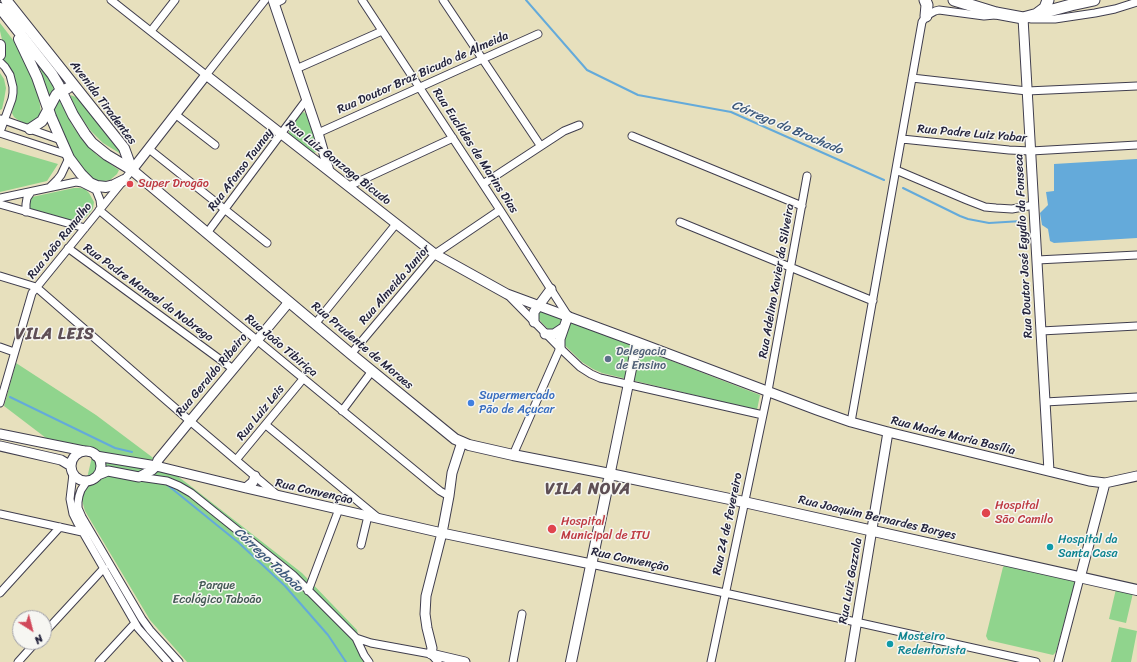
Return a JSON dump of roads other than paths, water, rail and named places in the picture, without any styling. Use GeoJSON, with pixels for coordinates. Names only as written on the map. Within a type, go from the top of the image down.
{"type":"FeatureCollection","features":[{"type":"Feature","properties":{"kind":"main road","name":"Avenida Tiradentes"},"geometry":{"type":"LineString","coordinates":[[6,0],[124,148],[132,170]]}},
{"type":"Feature","properties":{"kind":"main road"},"geometry":{"type":"LineString","coordinates":[[924,0],[927,5],[926,16]]}},
{"type":"Feature","properties":{"kind":"main road"},"geometry":{"type":"LineString","coordinates":[[954,0],[999,14],[1023,18],[1094,0]]}},
{"type":"Feature","properties":{"kind":"main road"},"geometry":{"type":"LineString","coordinates":[[983,0],[986,7],[990,11],[999,14]]}},
{"type":"Feature","properties":{"kind":"main road"},"geometry":{"type":"LineString","coordinates":[[1037,15],[1044,8],[1048,0]]}},
{"type":"Feature","properties":{"kind":"main road","name":"Avenida Tiradentes"},"geometry":{"type":"LineString","coordinates":[[0,8],[52,74],[76,120],[92,143],[107,155],[132,170]]}},
{"type":"Feature","properties":{"kind":"main road"},"geometry":{"type":"LineString","coordinates":[[9,20],[37,77],[48,110],[69,156],[90,183],[97,186],[106,187],[124,180]]}},
{"type":"Feature","properties":{"kind":"main road"},"geometry":{"type":"LineString","coordinates":[[0,45],[0,55]]}},
{"type":"Feature","properties":{"kind":"main road"},"geometry":{"type":"LineString","coordinates":[[30,129],[42,121],[56,95],[67,88],[77,90]]}},
{"type":"Feature","properties":{"kind":"main road","name":"Rua Prudente de Moraes"},"geometry":{"type":"LineString","coordinates":[[132,170],[351,354],[455,439],[469,445],[513,455],[610,474]]}},
{"type":"Feature","properties":{"kind":"main road"},"geometry":{"type":"LineString","coordinates":[[571,662],[610,474]]}},
{"type":"Feature","properties":{"kind":"main road","name":"Rua Joaquim Bernardes Borges"},"geometry":{"type":"LineString","coordinates":[[610,474],[744,502],[1137,590]]}},
{"type":"Feature","properties":{"kind":"street","name":"Rua Luiz Gonzaga Bicudo"},"geometry":{"type":"LineString","coordinates":[[111,0],[434,254],[507,294],[637,342]]}},
{"type":"Feature","properties":{"kind":"street"},"geometry":{"type":"LineString","coordinates":[[151,31],[175,0]]}},
{"type":"Feature","properties":{"kind":"street","name":"Rua Euclídes de Marins Dias"},"geometry":{"type":"LineString","coordinates":[[362,0],[568,316]]}},
{"type":"Feature","properties":{"kind":"street"},"geometry":{"type":"LineString","coordinates":[[443,0],[540,145]]}},
{"type":"Feature","properties":{"kind":"street"},"geometry":{"type":"LineString","coordinates":[[132,170],[206,74],[274,1],[329,170]]}},
{"type":"Feature","properties":{"kind":"street"},"geometry":{"type":"LineString","coordinates":[[1023,18],[1055,19],[1108,10],[1137,2]]}},
{"type":"Feature","properties":{"kind":"street"},"geometry":{"type":"LineString","coordinates":[[851,422],[922,22],[926,16],[939,10],[984,16],[999,14]]}},
{"type":"Feature","properties":{"kind":"street","name":"Rua Doutor José Egydio da Fonseca"},"geometry":{"type":"LineString","coordinates":[[1023,18],[1049,471]]}},
{"type":"Feature","properties":{"kind":"street"},"geometry":{"type":"LineString","coordinates":[[296,69],[382,31]]}},
{"type":"Feature","properties":{"kind":"street","name":"Rua Doutor Braz Bicudo de Almeida"},"geometry":{"type":"LineString","coordinates":[[318,133],[538,34]]}},
{"type":"Feature","properties":{"kind":"street"},"geometry":{"type":"LineString","coordinates":[[0,62],[8,71],[13,87],[12,99],[2,119],[0,132],[69,156],[57,180],[49,188]]}},
{"type":"Feature","properties":{"kind":"street"},"geometry":{"type":"LineString","coordinates":[[912,78],[1027,91],[1137,86]]}},
{"type":"Feature","properties":{"kind":"street","name":"Rua Afonso Taunay"},"geometry":{"type":"LineString","coordinates":[[207,234],[306,99]]}},
{"type":"Feature","properties":{"kind":"street"},"geometry":{"type":"LineString","coordinates":[[298,111],[305,110],[311,113]]}},
{"type":"Feature","properties":{"kind":"street"},"geometry":{"type":"LineString","coordinates":[[176,114],[215,145]]}},
{"type":"Feature","properties":{"kind":"street"},"geometry":{"type":"LineString","coordinates":[[2,119],[61,140]]}},
{"type":"Feature","properties":{"kind":"street"},"geometry":{"type":"LineString","coordinates":[[483,184],[540,145],[564,131],[579,125]]}},
{"type":"Feature","properties":{"kind":"street"},"geometry":{"type":"LineString","coordinates":[[632,136],[802,206]]}},
{"type":"Feature","properties":{"kind":"street"},"geometry":{"type":"LineString","coordinates":[[349,186],[453,138]]}},
{"type":"Feature","properties":{"kind":"street","name":"Rua Padre Luiz Yabar"},"geometry":{"type":"LineString","coordinates":[[902,139],[1031,151],[1137,145]]}},
{"type":"Feature","properties":{"kind":"street"},"geometry":{"type":"LineString","coordinates":[[148,149],[267,243]]}},
{"type":"Feature","properties":{"kind":"street","name":"Rua João Ramalho"},"geometry":{"type":"LineString","coordinates":[[0,403],[32,293],[132,170]]}},
{"type":"Feature","properties":{"kind":"street"},"geometry":{"type":"LineString","coordinates":[[896,170],[985,206],[1012,209],[1034,205]]}},
{"type":"Feature","properties":{"kind":"street","name":"Rua Adelino Xavier da Silveira"},"geometry":{"type":"LineString","coordinates":[[768,391],[807,176]]}},
{"type":"Feature","properties":{"kind":"street"},"geometry":{"type":"LineString","coordinates":[[0,198],[76,182],[82,183],[96,190],[100,200],[100,209]]}},
{"type":"Feature","properties":{"kind":"street"},"geometry":{"type":"LineString","coordinates":[[26,212],[27,198],[31,192]]}},
{"type":"Feature","properties":{"kind":"street"},"geometry":{"type":"LineString","coordinates":[[0,204],[85,228]]}},
{"type":"Feature","properties":{"kind":"street","name":"Rua João Tibiriça"},"geometry":{"type":"LineString","coordinates":[[100,209],[342,411],[440,491],[450,496]]}},
{"type":"Feature","properties":{"kind":"street","name":"Rua Almeida Junior"},"geometry":{"type":"LineString","coordinates":[[351,354],[434,254],[500,210]]}},
{"type":"Feature","properties":{"kind":"street"},"geometry":{"type":"LineString","coordinates":[[680,222],[873,302]]}},
{"type":"Feature","properties":{"kind":"street"},"geometry":{"type":"LineString","coordinates":[[315,324],[396,224]]}},
{"type":"Feature","properties":{"kind":"street","name":"Rua Padre Manoel da Nobrega"},"geometry":{"type":"LineString","coordinates":[[68,248],[233,369]]}},
{"type":"Feature","properties":{"kind":"street"},"geometry":{"type":"LineString","coordinates":[[1037,260],[1137,254]]}},
{"type":"Feature","properties":{"kind":"street"},"geometry":{"type":"LineString","coordinates":[[0,276],[36,287],[278,496]]}},
{"type":"Feature","properties":{"kind":"street"},"geometry":{"type":"LineString","coordinates":[[534,322],[534,312],[550,289]]}},
{"type":"Feature","properties":{"kind":"street"},"geometry":{"type":"LineString","coordinates":[[507,294],[545,334],[580,367],[591,374],[600,378],[628,385],[763,415]]}},
{"type":"Feature","properties":{"kind":"street","name":"Rua Geraldo Ribeiro"},"geometry":{"type":"LineString","coordinates":[[139,477],[147,473],[157,463],[289,302]]}},
{"type":"Feature","properties":{"kind":"street"},"geometry":{"type":"LineString","coordinates":[[513,455],[560,348],[560,339],[568,316]]}},
{"type":"Feature","properties":{"kind":"street"},"geometry":{"type":"LineString","coordinates":[[1041,331],[1137,326]]}},
{"type":"Feature","properties":{"kind":"street"},"geometry":{"type":"LineString","coordinates":[[545,334],[554,334],[563,328]]}},
{"type":"Feature","properties":{"kind":"street"},"geometry":{"type":"LineString","coordinates":[[610,474],[637,342]]}},
{"type":"Feature","properties":{"kind":"street","name":"Rua Madre Maria Basília"},"geometry":{"type":"LineString","coordinates":[[637,342],[816,410],[851,422],[888,432],[1089,481],[1104,483],[1137,476]]}},
{"type":"Feature","properties":{"kind":"street"},"geometry":{"type":"LineString","coordinates":[[0,347],[14,352]]}},
{"type":"Feature","properties":{"kind":"street"},"geometry":{"type":"LineString","coordinates":[[342,411],[372,371]]}},
{"type":"Feature","properties":{"kind":"street","name":"Rua Luiz Leis"},"geometry":{"type":"LineString","coordinates":[[236,460],[303,379]]}},
{"type":"Feature","properties":{"kind":"street","name":"Rua 24 de fevereiro"},"geometry":{"type":"LineString","coordinates":[[711,662],[768,391]]}},
{"type":"Feature","properties":{"kind":"street"},"geometry":{"type":"LineString","coordinates":[[1045,402],[1137,397]]}},
{"type":"Feature","properties":{"kind":"street"},"geometry":{"type":"LineString","coordinates":[[266,425],[379,518]]}},
{"type":"Feature","properties":{"kind":"street","name":"Rua Luiz Gazzola"},"geometry":{"type":"LineString","coordinates":[[850,662],[888,432]]}},
{"type":"Feature","properties":{"kind":"street"},"geometry":{"type":"LineString","coordinates":[[0,434],[88,452],[96,456],[157,463]]}},
{"type":"Feature","properties":{"kind":"street"},"geometry":{"type":"LineString","coordinates":[[431,654],[432,648],[426,621],[426,596],[450,496],[452,473],[462,442]]}},
{"type":"Feature","properties":{"kind":"street"},"geometry":{"type":"LineString","coordinates":[[0,446],[61,460],[72,470],[79,480],[92,480],[98,475],[108,471],[167,481],[191,493],[293,575],[356,638],[369,662]]}},
{"type":"Feature","properties":{"kind":"street"},"geometry":{"type":"LineString","coordinates":[[84,452],[76,455],[71,462],[72,470],[70,499],[73,514],[82,532],[142,633],[168,662]]}},
{"type":"Feature","properties":{"kind":"street"},"geometry":{"type":"LineString","coordinates":[[96,456],[101,465],[98,475]]}},
{"type":"Feature","properties":{"kind":"street","name":"Rua Convenção"},"geometry":{"type":"LineString","coordinates":[[157,463],[174,470],[339,510],[1036,662]]}},
{"type":"Feature","properties":{"kind":"street"},"geometry":{"type":"LineString","coordinates":[[246,488],[253,482],[254,476]]}},
{"type":"Feature","properties":{"kind":"street"},"geometry":{"type":"LineString","coordinates":[[88,481],[78,496],[78,508],[82,517],[142,619],[179,662]]}},
{"type":"Feature","properties":{"kind":"street"},"geometry":{"type":"LineString","coordinates":[[1058,662],[1104,483]]}},
{"type":"Feature","properties":{"kind":"street"},"geometry":{"type":"LineString","coordinates":[[308,591],[339,510]]}},
{"type":"Feature","properties":{"kind":"street"},"geometry":{"type":"LineString","coordinates":[[0,514],[82,532]]}},
{"type":"Feature","properties":{"kind":"street"},"geometry":{"type":"LineString","coordinates":[[361,545],[368,516]]}},
{"type":"Feature","properties":{"kind":"street"},"geometry":{"type":"LineString","coordinates":[[0,593],[60,527]]}},
{"type":"Feature","properties":{"kind":"street"},"geometry":{"type":"LineString","coordinates":[[52,624],[104,568]]}},
{"type":"Feature","properties":{"kind":"street"},"geometry":{"type":"LineString","coordinates":[[513,662],[522,614]]}},
{"type":"Feature","properties":{"kind":"street"},"geometry":{"type":"LineString","coordinates":[[99,662],[136,623]]}},
{"type":"Feature","properties":{"kind":"street"},"geometry":{"type":"LineString","coordinates":[[356,638],[371,643],[465,662]]}},
{"type":"Feature","properties":{"kind":"street"},"geometry":{"type":"LineString","coordinates":[[18,662],[29,650]]}},
{"type":"Feature","properties":{"kind":"street"},"geometry":{"type":"LineString","coordinates":[[431,654],[438,662]]}},
{"type":"Feature","properties":{"kind":"water"},"geometry":{"type":"Polygon","coordinates":[[[1137,159],[1137,238],[1054,243],[1050,241],[1048,229],[1042,225],[1040,213],[1048,205],[1046,192],[1054,191],[1054,164],[1137,159]]]}},
{"type":"Feature","properties":{"kind":"waterway","name":"Córrego do Brochado"},"geometry":{"type":"LineString","coordinates":[[526,0],[587,70],[638,95],[731,112],[884,180]]}},
{"type":"Feature","properties":{"kind":"waterway","name":"Córrego do Brochado"},"geometry":{"type":"LineString","coordinates":[[903,188],[968,219],[989,223],[1022,221]]}},
{"type":"Feature","properties":{"kind":"waterway","name":"Córrego Taboão"},"geometry":{"type":"LineString","coordinates":[[10,397],[115,448],[132,452]]}},
{"type":"Feature","properties":{"kind":"waterway","name":"Córrego Taboão"},"geometry":{"type":"LineString","coordinates":[[165,483],[239,543],[285,586],[328,635],[346,662]]}},
{"type":"Feature","properties":{"kind":"place","name":"Super Drogão"},"geometry":{"type":"Point","coordinates":[130,184]}},
{"type":"Feature","properties":{"kind":"place","name":"Delegacia de Ensino"},"geometry":{"type":"Point","coordinates":[608,359]}},
{"type":"Feature","properties":{"kind":"place","name":"Supermercado Pão de Açucar"},"geometry":{"type":"Point","coordinates":[471,403]}},
{"type":"Feature","properties":{"kind":"place","name":"Hospital São Camilo"},"geometry":{"type":"Point","coordinates":[986,513]}},
{"type":"Feature","properties":{"kind":"place","name":"Hospital Municipal de ITU"},"geometry":{"type":"Point","coordinates":[552,529]}},
{"type":"Feature","properties":{"kind":"place","name":"Hospital da Santa Casa"},"geometry":{"type":"Point","coordinates":[1050,547]}},
{"type":"Feature","properties":{"kind":"place","name":"Mosteiro Redentorista"},"geometry":{"type":"Point","coordinates":[890,644]}},
{"type":"Feature","properties":{"kind":"district","name":"VILA LEIS"},"geometry":{"type":"Point","coordinates":[55,335]}},
{"type":"Feature","properties":{"kind":"district","name":"VILA NOVA"},"geometry":{"type":"Point","coordinates":[588,490]}},
{"type":"Feature","properties":{"kind":"park label","name":"Parque Ecológico Taboão"},"geometry":{"type":"Point","coordinates":[217,593]}}]}
